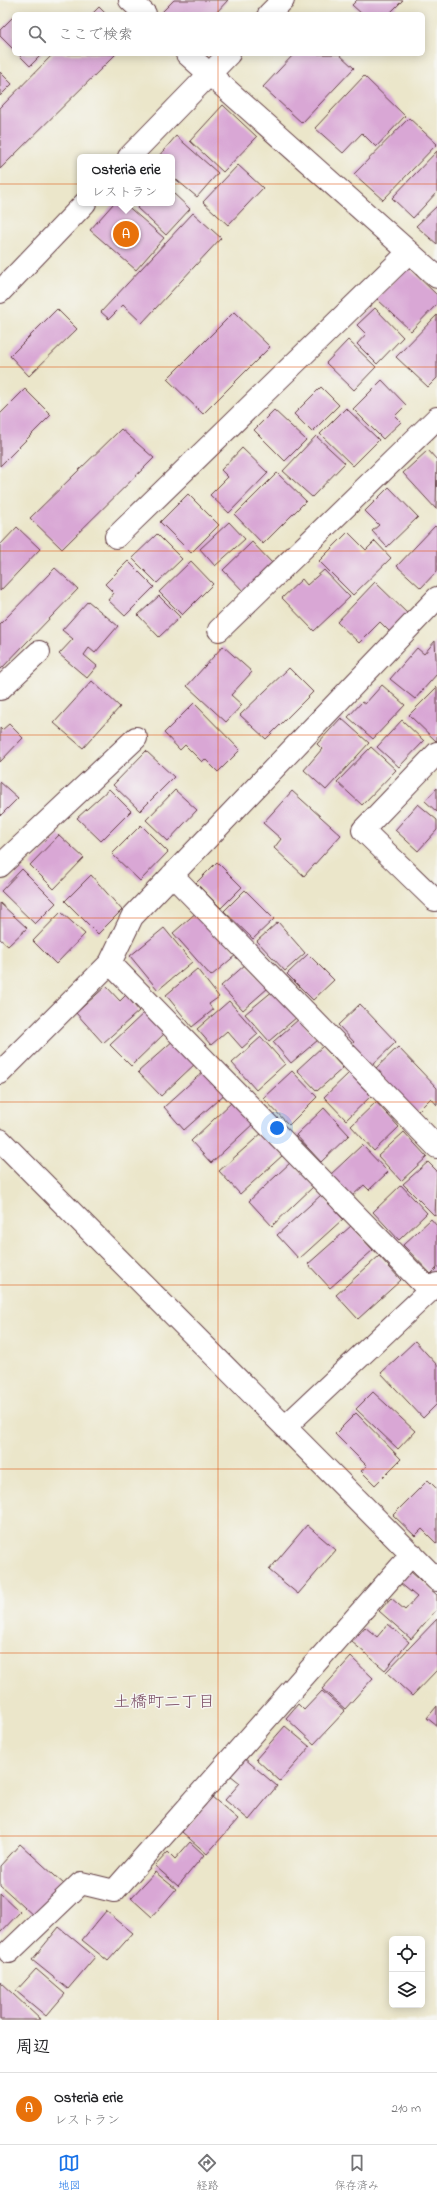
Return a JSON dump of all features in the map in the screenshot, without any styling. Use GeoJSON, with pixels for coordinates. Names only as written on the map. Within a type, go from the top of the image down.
{"type":"FeatureCollection","features":[{"type":"Feature","properties":{"kind":"street"},"geometry":{"type":"LineString","coordinates":[[130,0],[142,12]]}},
{"type":"Feature","properties":{"kind":"street"},"geometry":{"type":"LineString","coordinates":[[271,12],[283,0]]}},
{"type":"Feature","properties":{"kind":"street"},"geometry":{"type":"LineString","coordinates":[[189,56],[437,277]]}},
{"type":"Feature","properties":{"kind":"street"},"geometry":{"type":"LineString","coordinates":[[132,154],[226,56]]}},
{"type":"Feature","properties":{"kind":"street"},"geometry":{"type":"LineString","coordinates":[[0,292],[82,206]]}},
{"type":"Feature","properties":{"kind":"street"},"geometry":{"type":"LineString","coordinates":[[116,537],[409,252]]}},
{"type":"Feature","properties":{"kind":"street"},"geometry":{"type":"LineString","coordinates":[[219,630],[437,418]]}},
{"type":"Feature","properties":{"kind":"street"},"geometry":{"type":"LineString","coordinates":[[0,1073],[110,963],[132,917],[437,598]]}},
{"type":"Feature","properties":{"kind":"street"},"geometry":{"type":"LineString","coordinates":[[0,689],[39,652]]}},
{"type":"Feature","properties":{"kind":"street"},"geometry":{"type":"LineString","coordinates":[[0,866],[136,738]]}},
{"type":"Feature","properties":{"kind":"street"},"geometry":{"type":"LineString","coordinates":[[436,900],[363,830],[437,754]]}},
{"type":"Feature","properties":{"kind":"street"},"geometry":{"type":"LineString","coordinates":[[172,875],[437,1147]]}},
{"type":"Feature","properties":{"kind":"street"},"geometry":{"type":"LineString","coordinates":[[110,963],[433,1287],[285,1427]]}},
{"type":"Feature","properties":{"kind":"street"},"geometry":{"type":"LineString","coordinates":[[0,1140],[437,1580]]}},
{"type":"Feature","properties":{"kind":"street"},"geometry":{"type":"LineString","coordinates":[[9,1952],[81,1883],[114,1891],[412,1554]]}},
{"type":"Feature","properties":{"kind":"building"},"geometry":{"type":"Polygon","coordinates":[[[174,0],[228,0],[217,12],[162,12],[174,0]]]}},
{"type":"Feature","properties":{"kind":"building"},"geometry":{"type":"Polygon","coordinates":[[[357,0],[403,0],[391,12],[360,12],[352,5],[357,0]]]}},
{"type":"Feature","properties":{"kind":"building"},"geometry":{"type":"Polygon","coordinates":[[[99,7],[104,12],[94,12],[99,7]]]}},
{"type":"Feature","properties":{"kind":"building"},"geometry":{"type":"Polygon","coordinates":[[[12,18],[12,48],[0,36],[0,30],[12,18]]]}},
{"type":"Feature","properties":{"kind":"building"},"geometry":{"type":"Polygon","coordinates":[[[20,56],[40,56],[30,66],[20,56]]]}},
{"type":"Feature","properties":{"kind":"building"},"geometry":{"type":"Polygon","coordinates":[[[51,56],[114,56],[0,169],[0,108],[51,56]]]}},
{"type":"Feature","properties":{"kind":"building"},"geometry":{"type":"Polygon","coordinates":[[[292,56],[341,56],[354,68],[302,123],[263,87],[292,56]]]}},
{"type":"Feature","properties":{"kind":"building"},"geometry":{"type":"Polygon","coordinates":[[[0,72],[12,84],[0,96],[0,72]]]}},
{"type":"Feature","properties":{"kind":"building"},"geometry":{"type":"Polygon","coordinates":[[[364,76],[405,116],[376,147],[362,133],[343,153],[315,128],[364,76]]]}},
{"type":"Feature","properties":{"kind":"building"},"geometry":{"type":"Polygon","coordinates":[[[223,105],[257,137],[223,172],[190,141],[223,105]]]}},
{"type":"Feature","properties":{"kind":"building"},"geometry":{"type":"Polygon","coordinates":[[[409,118],[437,144],[383,200],[354,174],[409,118]]]}},
{"type":"Feature","properties":{"kind":"building"},"geometry":{"type":"Polygon","coordinates":[[[176,136],[218,173],[197,197],[175,179],[175,154],[161,154],[176,136]]]}},
{"type":"Feature","properties":{"kind":"building"},"geometry":{"type":"Polygon","coordinates":[[[437,151],[437,192],[413,218],[392,198],[437,151]]]}},
{"type":"Feature","properties":{"kind":"building"},"geometry":{"type":"Polygon","coordinates":[[[238,165],[263,188],[228,225],[203,202],[238,165]]]}},
{"type":"Feature","properties":{"kind":"building"},"geometry":{"type":"Polygon","coordinates":[[[175,195],[190,209],[166,235],[137,208],[139,206],[175,206],[175,195]]]}},
{"type":"Feature","properties":{"kind":"building"},"geometry":{"type":"Polygon","coordinates":[[[111,206],[127,206],[164,238],[136,270],[90,230],[111,206]]]}},
{"type":"Feature","properties":{"kind":"building"},"geometry":{"type":"Polygon","coordinates":[[[437,206],[437,244],[416,226],[437,206]]]}},
{"type":"Feature","properties":{"kind":"building"},"geometry":{"type":"Polygon","coordinates":[[[193,213],[221,238],[142,323],[123,305],[109,319],[101,312],[193,213]]]}},
{"type":"Feature","properties":{"kind":"building"},"geometry":{"type":"Polygon","coordinates":[[[408,267],[437,295],[437,304],[411,331],[377,299],[408,267]]]}},
{"type":"Feature","properties":{"kind":"building"},"geometry":{"type":"Polygon","coordinates":[[[375,308],[403,337],[377,364],[357,344],[366,334],[357,325],[375,308]]]}},
{"type":"Feature","properties":{"kind":"building"},"geometry":{"type":"Polygon","coordinates":[[[57,309],[77,329],[29,376],[10,356],[57,309]]]}},
{"type":"Feature","properties":{"kind":"building"},"geometry":{"type":"Polygon","coordinates":[[[234,312],[270,347],[203,414],[167,379],[234,312]]]}},
{"type":"Feature","properties":{"kind":"building"},"geometry":{"type":"Polygon","coordinates":[[[437,315],[437,378],[428,387],[396,357],[437,315]]]}},
{"type":"Feature","properties":{"kind":"building"},"geometry":{"type":"Polygon","coordinates":[[[348,340],[376,367],[354,390],[326,363],[348,340]]]}},
{"type":"Feature","properties":{"kind":"building"},"geometry":{"type":"Polygon","coordinates":[[[382,380],[406,405],[395,416],[401,422],[383,439],[353,409],[382,380]]]}},
{"type":"Feature","properties":{"kind":"building"},"geometry":{"type":"Polygon","coordinates":[[[321,387],[339,405],[312,432],[294,414],[321,387]]]}},
{"type":"Feature","properties":{"kind":"building"},"geometry":{"type":"Polygon","coordinates":[[[25,389],[51,415],[0,466],[0,414],[25,389]]]}},
{"type":"Feature","properties":{"kind":"building"},"geometry":{"type":"Polygon","coordinates":[[[346,408],[379,440],[353,466],[320,434],[346,408]]]}},
{"type":"Feature","properties":{"kind":"building"},"geometry":{"type":"Polygon","coordinates":[[[274,410],[306,440],[285,461],[254,430],[274,410]]]}},
{"type":"Feature","properties":{"kind":"building"},"geometry":{"type":"Polygon","coordinates":[[[121,429],[154,458],[62,549],[30,518],[121,429]]]}},
{"type":"Feature","properties":{"kind":"building"},"geometry":{"type":"Polygon","coordinates":[[[316,436],[345,463],[312,497],[283,471],[316,436]]]}},
{"type":"Feature","properties":{"kind":"building"},"geometry":{"type":"Polygon","coordinates":[[[242,448],[268,473],[229,513],[210,495],[228,477],[221,470],[242,448]]]}},
{"type":"Feature","properties":{"kind":"building"},"geometry":{"type":"Polygon","coordinates":[[[428,450],[437,460],[436,509],[403,473],[428,450]]]}},
{"type":"Feature","properties":{"kind":"building"},"geometry":{"type":"Polygon","coordinates":[[[277,473],[306,501],[263,544],[235,515],[277,473]]]}},
{"type":"Feature","properties":{"kind":"building"},"geometry":{"type":"Polygon","coordinates":[[[389,487],[418,517],[387,547],[372,531],[379,525],[365,511],[389,487]]]}},
{"type":"Feature","properties":{"kind":"building"},"geometry":{"type":"Polygon","coordinates":[[[188,494],[219,525],[191,553],[160,522],[188,494]]]}},
{"type":"Feature","properties":{"kind":"building"},"geometry":{"type":"Polygon","coordinates":[[[229,522],[245,539],[215,566],[200,549],[229,522]]]}},
{"type":"Feature","properties":{"kind":"building"},"geometry":{"type":"Polygon","coordinates":[[[435,526],[437,528],[437,571],[421,588],[397,566],[435,526]]]}},
{"type":"Feature","properties":{"kind":"building"},"geometry":{"type":"Polygon","coordinates":[[[17,527],[40,549],[0,591],[0,545],[17,527]]]}},
{"type":"Feature","properties":{"kind":"building"},"geometry":{"type":"Polygon","coordinates":[[[348,532],[366,550],[375,541],[391,558],[353,595],[319,561],[348,532]]]}},
{"type":"Feature","properties":{"kind":"building"},"geometry":{"type":"Polygon","coordinates":[[[157,534],[182,559],[157,583],[132,558],[157,534]]]}},
{"type":"Feature","properties":{"kind":"building"},"geometry":{"type":"Polygon","coordinates":[[[252,542],[274,565],[245,593],[223,570],[252,542]]]}},
{"type":"Feature","properties":{"kind":"building"},"geometry":{"type":"Polygon","coordinates":[[[128,561],[154,587],[125,616],[108,600],[114,593],[105,584],[128,561]]]}},
{"type":"Feature","properties":{"kind":"building"},"geometry":{"type":"Polygon","coordinates":[[[191,561],[213,584],[182,615],[159,592],[191,561]]]}},
{"type":"Feature","properties":{"kind":"building"},"geometry":{"type":"Polygon","coordinates":[[[55,568],[78,589],[0,670],[0,624],[55,568]]]}},
{"type":"Feature","properties":{"kind":"building"},"geometry":{"type":"Polygon","coordinates":[[[324,570],[350,597],[314,631],[282,598],[302,579],[307,585],[324,570]]]}},
{"type":"Feature","properties":{"kind":"building"},"geometry":{"type":"Polygon","coordinates":[[[375,582],[410,616],[392,634],[380,622],[359,643],[337,622],[375,582]]]}},
{"type":"Feature","properties":{"kind":"building"},"geometry":{"type":"Polygon","coordinates":[[[159,596],[180,617],[159,637],[138,615],[159,596]]]}},
{"type":"Feature","properties":{"kind":"building"},"geometry":{"type":"Polygon","coordinates":[[[88,601],[118,626],[95,653],[89,648],[84,655],[97,666],[87,678],[59,654],[73,639],[62,630],[88,601]]]}},
{"type":"Feature","properties":{"kind":"building"},"geometry":{"type":"Polygon","coordinates":[[[435,641],[437,674],[415,699],[390,679],[417,648],[424,654],[435,641]]]}},
{"type":"Feature","properties":{"kind":"building"},"geometry":{"type":"Polygon","coordinates":[[[223,646],[252,672],[231,695],[242,705],[226,722],[187,686],[223,646]]]}},
{"type":"Feature","properties":{"kind":"building"},"geometry":{"type":"Polygon","coordinates":[[[289,668],[313,692],[266,739],[240,715],[289,668]]]}},
{"type":"Feature","properties":{"kind":"building"},"geometry":{"type":"Polygon","coordinates":[[[92,681],[120,707],[83,748],[54,723],[92,681]]]}},
{"type":"Feature","properties":{"kind":"building"},"geometry":{"type":"Polygon","coordinates":[[[382,685],[405,705],[373,739],[348,717],[362,702],[365,704],[382,685]]]}},
{"type":"Feature","properties":{"kind":"building"},"geometry":{"type":"Polygon","coordinates":[[[437,687],[437,740],[436,741],[409,715],[437,687]]]}},
{"type":"Feature","properties":{"kind":"building"},"geometry":{"type":"Polygon","coordinates":[[[194,703],[240,750],[218,772],[205,759],[202,762],[185,745],[180,750],[164,733],[194,703]]]}},
{"type":"Feature","properties":{"kind":"building"},"geometry":{"type":"Polygon","coordinates":[[[341,718],[369,743],[326,790],[304,770],[322,749],[317,744],[341,718]]]}},
{"type":"Feature","properties":{"kind":"building"},"geometry":{"type":"Polygon","coordinates":[[[402,720],[424,741],[399,767],[377,747],[402,720]]]}},
{"type":"Feature","properties":{"kind":"building"},"geometry":{"type":"Polygon","coordinates":[[[9,724],[23,738],[0,762],[0,728],[2,730],[9,724]]]}},
{"type":"Feature","properties":{"kind":"building"},"geometry":{"type":"Polygon","coordinates":[[[371,747],[396,770],[362,805],[337,782],[371,747]]]}},
{"type":"Feature","properties":{"kind":"building"},"geometry":{"type":"Polygon","coordinates":[[[146,751],[174,777],[140,811],[113,785],[146,751]]]}},
{"type":"Feature","properties":{"kind":"building"},"geometry":{"type":"Polygon","coordinates":[[[0,782],[18,798],[0,816],[0,782]]]}},
{"type":"Feature","properties":{"kind":"building"},"geometry":{"type":"Polygon","coordinates":[[[437,788],[437,812],[425,801],[437,788]]]}},
{"type":"Feature","properties":{"kind":"building"},"geometry":{"type":"Polygon","coordinates":[[[109,789],[131,811],[101,841],[77,818],[109,789]]]}},
{"type":"Feature","properties":{"kind":"building"},"geometry":{"type":"Polygon","coordinates":[[[175,790],[197,810],[168,841],[146,820],[175,790]]]}},
{"type":"Feature","properties":{"kind":"building"},"geometry":{"type":"Polygon","coordinates":[[[292,791],[341,835],[304,876],[274,848],[281,839],[263,823],[292,791]]]}},
{"type":"Feature","properties":{"kind":"building"},"geometry":{"type":"Polygon","coordinates":[[[418,804],[437,820],[437,830],[418,851],[395,830],[418,804]]]}},
{"type":"Feature","properties":{"kind":"building"},"geometry":{"type":"Polygon","coordinates":[[[141,825],[168,852],[140,881],[112,854],[141,825]]]}},
{"type":"Feature","properties":{"kind":"building"},"geometry":{"type":"Polygon","coordinates":[[[59,835],[84,858],[54,889],[30,865],[59,835]]]}},
{"type":"Feature","properties":{"kind":"building"},"geometry":{"type":"Polygon","coordinates":[[[217,862],[242,887],[221,908],[196,883],[217,862]]]}},
{"type":"Feature","properties":{"kind":"building"},"geometry":{"type":"Polygon","coordinates":[[[22,869],[56,903],[35,924],[1,891],[22,869]]]}},
{"type":"Feature","properties":{"kind":"building"},"geometry":{"type":"Polygon","coordinates":[[[91,875],[122,910],[98,934],[65,901],[91,875]]]}},
{"type":"Feature","properties":{"kind":"building"},"geometry":{"type":"Polygon","coordinates":[[[245,890],[274,919],[253,939],[224,911],[245,890]]]}},
{"type":"Feature","properties":{"kind":"building"},"geometry":{"type":"Polygon","coordinates":[[[0,903],[27,928],[8,946],[0,939],[0,903]]]}},
{"type":"Feature","properties":{"kind":"building"},"geometry":{"type":"Polygon","coordinates":[[[198,911],[237,954],[211,976],[173,933],[198,911]]]}},
{"type":"Feature","properties":{"kind":"building"},"geometry":{"type":"Polygon","coordinates":[[[61,912],[85,934],[56,964],[33,941],[61,912]]]}},
{"type":"Feature","properties":{"kind":"building"},"geometry":{"type":"Polygon","coordinates":[[[278,922],[305,953],[285,971],[257,941],[278,922]]]}},
{"type":"Feature","properties":{"kind":"building"},"geometry":{"type":"Polygon","coordinates":[[[164,928],[192,962],[158,990],[130,956],[164,928]]]}},
{"type":"Feature","properties":{"kind":"building"},"geometry":{"type":"Polygon","coordinates":[[[308,954],[334,980],[313,1000],[287,974],[308,954]]]}},
{"type":"Feature","properties":{"kind":"building"},"geometry":{"type":"Polygon","coordinates":[[[246,964],[268,988],[243,1010],[221,986],[246,964]]]}},
{"type":"Feature","properties":{"kind":"building"},"geometry":{"type":"Polygon","coordinates":[[[197,969],[219,997],[209,1004],[213,1010],[192,1027],[166,995],[197,969]]]}},
{"type":"Feature","properties":{"kind":"building"},"geometry":{"type":"Polygon","coordinates":[[[106,986],[120,1001],[126,995],[139,1011],[103,1043],[76,1013],[106,986]]]}},
{"type":"Feature","properties":{"kind":"building"},"geometry":{"type":"Polygon","coordinates":[[[274,990],[297,1017],[269,1041],[245,1014],[274,990]]]}},
{"type":"Feature","properties":{"kind":"building"},"geometry":{"type":"Polygon","coordinates":[[[229,1001],[258,1034],[242,1048],[227,1031],[211,1045],[197,1029],[229,1001]]]}},
{"type":"Feature","properties":{"kind":"building"},"geometry":{"type":"Polygon","coordinates":[[[360,1004],[396,1042],[369,1068],[349,1047],[354,1042],[338,1025],[360,1004]]]}},
{"type":"Feature","properties":{"kind":"building"},"geometry":{"type":"Polygon","coordinates":[[[147,1010],[167,1031],[131,1066],[110,1045],[147,1010]]]}},
{"type":"Feature","properties":{"kind":"building"},"geometry":{"type":"Polygon","coordinates":[[[299,1019],[318,1040],[291,1063],[273,1042],[299,1019]]]}},
{"type":"Feature","properties":{"kind":"building"},"geometry":{"type":"Polygon","coordinates":[[[261,1037],[285,1064],[256,1090],[232,1063],[261,1037]]]}},
{"type":"Feature","properties":{"kind":"building"},"geometry":{"type":"Polygon","coordinates":[[[175,1039],[197,1062],[161,1096],[138,1072],[175,1039]]]}},
{"type":"Feature","properties":{"kind":"building"},"geometry":{"type":"Polygon","coordinates":[[[323,1046],[343,1068],[317,1091],[297,1070],[323,1046]]]}},
{"type":"Feature","properties":{"kind":"building"},"geometry":{"type":"Polygon","coordinates":[[[398,1047],[437,1088],[437,1105],[431,1098],[416,1113],[374,1070],[398,1047]]]}},
{"type":"Feature","properties":{"kind":"building"},"geometry":{"type":"Polygon","coordinates":[[[206,1069],[227,1092],[184,1130],[164,1107],[206,1069]]]}},
{"type":"Feature","properties":{"kind":"building"},"geometry":{"type":"Polygon","coordinates":[[[292,1071],[317,1097],[289,1125],[263,1098],[292,1071]]]}},
{"type":"Feature","properties":{"kind":"building"},"geometry":{"type":"Polygon","coordinates":[[[349,1073],[371,1096],[346,1120],[324,1097],[349,1073]]]}},
{"type":"Feature","properties":{"kind":"building"},"geometry":{"type":"Polygon","coordinates":[[[233,1101],[254,1123],[211,1163],[191,1141],[233,1101]]]}},
{"type":"Feature","properties":{"kind":"building"},"geometry":{"type":"Polygon","coordinates":[[[376,1102],[399,1127],[374,1151],[351,1126],[376,1102]]]}},
{"type":"Feature","properties":{"kind":"building"},"geometry":{"type":"Polygon","coordinates":[[[324,1108],[349,1135],[321,1162],[296,1135],[324,1108]]]}},
{"type":"Feature","properties":{"kind":"building"},"geometry":{"type":"Polygon","coordinates":[[[263,1132],[283,1155],[240,1194],[219,1171],[263,1132]]]}},
{"type":"Feature","properties":{"kind":"building"},"geometry":{"type":"Polygon","coordinates":[[[404,1132],[427,1157],[401,1181],[378,1156],[404,1132]]]}},
{"type":"Feature","properties":{"kind":"building"},"geometry":{"type":"Polygon","coordinates":[[[362,1145],[388,1172],[369,1190],[364,1185],[351,1197],[330,1175],[362,1145]]]}},
{"type":"Feature","properties":{"kind":"building"},"geometry":{"type":"Polygon","coordinates":[[[291,1162],[314,1186],[272,1226],[249,1201],[291,1162]]]}},
{"type":"Feature","properties":{"kind":"building"},"geometry":{"type":"Polygon","coordinates":[[[428,1162],[437,1171],[435,1216],[403,1184],[428,1162]]]}},
{"type":"Feature","properties":{"kind":"building"},"geometry":{"type":"Polygon","coordinates":[[[401,1185],[427,1213],[399,1240],[373,1212],[401,1185]]]}},
{"type":"Feature","properties":{"kind":"building"},"geometry":{"type":"Polygon","coordinates":[[[321,1195],[343,1219],[299,1259],[277,1235],[321,1195]]]}},
{"type":"Feature","properties":{"kind":"building"},"geometry":{"type":"Polygon","coordinates":[[[431,1219],[437,1226],[437,1268],[431,1274],[403,1245],[431,1219]]]}},
{"type":"Feature","properties":{"kind":"building"},"geometry":{"type":"Polygon","coordinates":[[[351,1226],[373,1250],[330,1288],[308,1264],[351,1226]]]}},
{"type":"Feature","properties":{"kind":"building"},"geometry":{"type":"Polygon","coordinates":[[[379,1256],[401,1280],[358,1319],[336,1295],[379,1256]]]}},
{"type":"Feature","properties":{"kind":"building"},"geometry":{"type":"Polygon","coordinates":[[[415,1341],[437,1365],[437,1404],[423,1418],[381,1373],[415,1341]]]}},
{"type":"Feature","properties":{"kind":"building"},"geometry":{"type":"Polygon","coordinates":[[[373,1392],[415,1431],[398,1449],[356,1409],[373,1392]]]}},
{"type":"Feature","properties":{"kind":"building"},"geometry":{"type":"Polygon","coordinates":[[[356,1413],[401,1459],[375,1485],[361,1471],[367,1466],[335,1434],[356,1413]]]}},
{"type":"Feature","properties":{"kind":"building"},"geometry":{"type":"Polygon","coordinates":[[[428,1480],[437,1489],[437,1544],[422,1529],[415,1536],[393,1515],[428,1480]]]}},
{"type":"Feature","properties":{"kind":"building"},"geometry":{"type":"Polygon","coordinates":[[[307,1525],[336,1550],[298,1594],[269,1570],[307,1525]]]}},
{"type":"Feature","properties":{"kind":"building"},"geometry":{"type":"Polygon","coordinates":[[[410,1571],[437,1595],[437,1609],[411,1639],[379,1611],[391,1598],[405,1610],[417,1597],[400,1583],[410,1571]]]}},
{"type":"Feature","properties":{"kind":"building"},"geometry":{"type":"Polygon","coordinates":[[[437,1619],[437,1670],[412,1696],[386,1672],[437,1619]]]}},
{"type":"Feature","properties":{"kind":"building"},"geometry":{"type":"Polygon","coordinates":[[[388,1624],[409,1642],[385,1670],[352,1642],[365,1627],[377,1637],[388,1624]]]}},
{"type":"Feature","properties":{"kind":"building"},"geometry":{"type":"Polygon","coordinates":[[[351,1657],[373,1678],[345,1709],[322,1689],[351,1657]]]}},
{"type":"Feature","properties":{"kind":"building"},"geometry":{"type":"Polygon","coordinates":[[[322,1691],[345,1711],[314,1744],[286,1718],[298,1704],[304,1710],[322,1691]]]}},
{"type":"Feature","properties":{"kind":"building"},"geometry":{"type":"Polygon","coordinates":[[[437,1706],[437,1726],[427,1718],[437,1706]]]}},
{"type":"Feature","properties":{"kind":"building"},"geometry":{"type":"Polygon","coordinates":[[[285,1726],[310,1747],[280,1781],[256,1759],[285,1726]]]}},
{"type":"Feature","properties":{"kind":"building"},"geometry":{"type":"Polygon","coordinates":[[[244,1758],[277,1786],[249,1820],[225,1800],[240,1783],[230,1775],[244,1758]]]}},
{"type":"Feature","properties":{"kind":"building"},"geometry":{"type":"Polygon","coordinates":[[[212,1797],[238,1819],[207,1854],[182,1832],[212,1797]]]}},
{"type":"Feature","properties":{"kind":"building"},"geometry":{"type":"Polygon","coordinates":[[[190,1842],[204,1855],[178,1886],[155,1866],[168,1852],[175,1859],[190,1842]]]}},
{"type":"Feature","properties":{"kind":"building"},"geometry":{"type":"Polygon","coordinates":[[[20,1844],[65,1885],[35,1917],[0,1885],[0,1866],[20,1844]]]}},
{"type":"Feature","properties":{"kind":"building"},"geometry":{"type":"Polygon","coordinates":[[[155,1872],[176,1889],[152,1917],[131,1898],[155,1872]]]}},
{"type":"Feature","properties":{"kind":"building"},"geometry":{"type":"Polygon","coordinates":[[[0,1893],[20,1912],[0,1933],[0,1893]]]}},
{"type":"Feature","properties":{"kind":"building"},"geometry":{"type":"Polygon","coordinates":[[[106,1911],[133,1933],[108,1961],[82,1940],[106,1911]]]}},
{"type":"Feature","properties":{"kind":"building"},"geometry":{"type":"Polygon","coordinates":[[[59,1927],[95,1957],[68,1989],[32,1960],[59,1927]]]}},
{"type":"Feature","properties":{"kind":"building"},"geometry":{"type":"Polygon","coordinates":[[[36,1969],[65,1994],[46,2016],[16,1991],[36,1969]]]}},
{"type":"Feature","properties":{"kind":"building"},"geometry":{"type":"Polygon","coordinates":[[[0,1982],[41,2020],[0,2020],[0,1982]]]}},
{"type":"Feature","properties":{"kind":"place","name":"Osteria erie"},"geometry":{"type":"Point","coordinates":[126,234]}},
{"type":"Feature","properties":{"kind":"district","name":"土橋町二丁目"},"geometry":{"type":"Point","coordinates":[164,1701]}}]}
